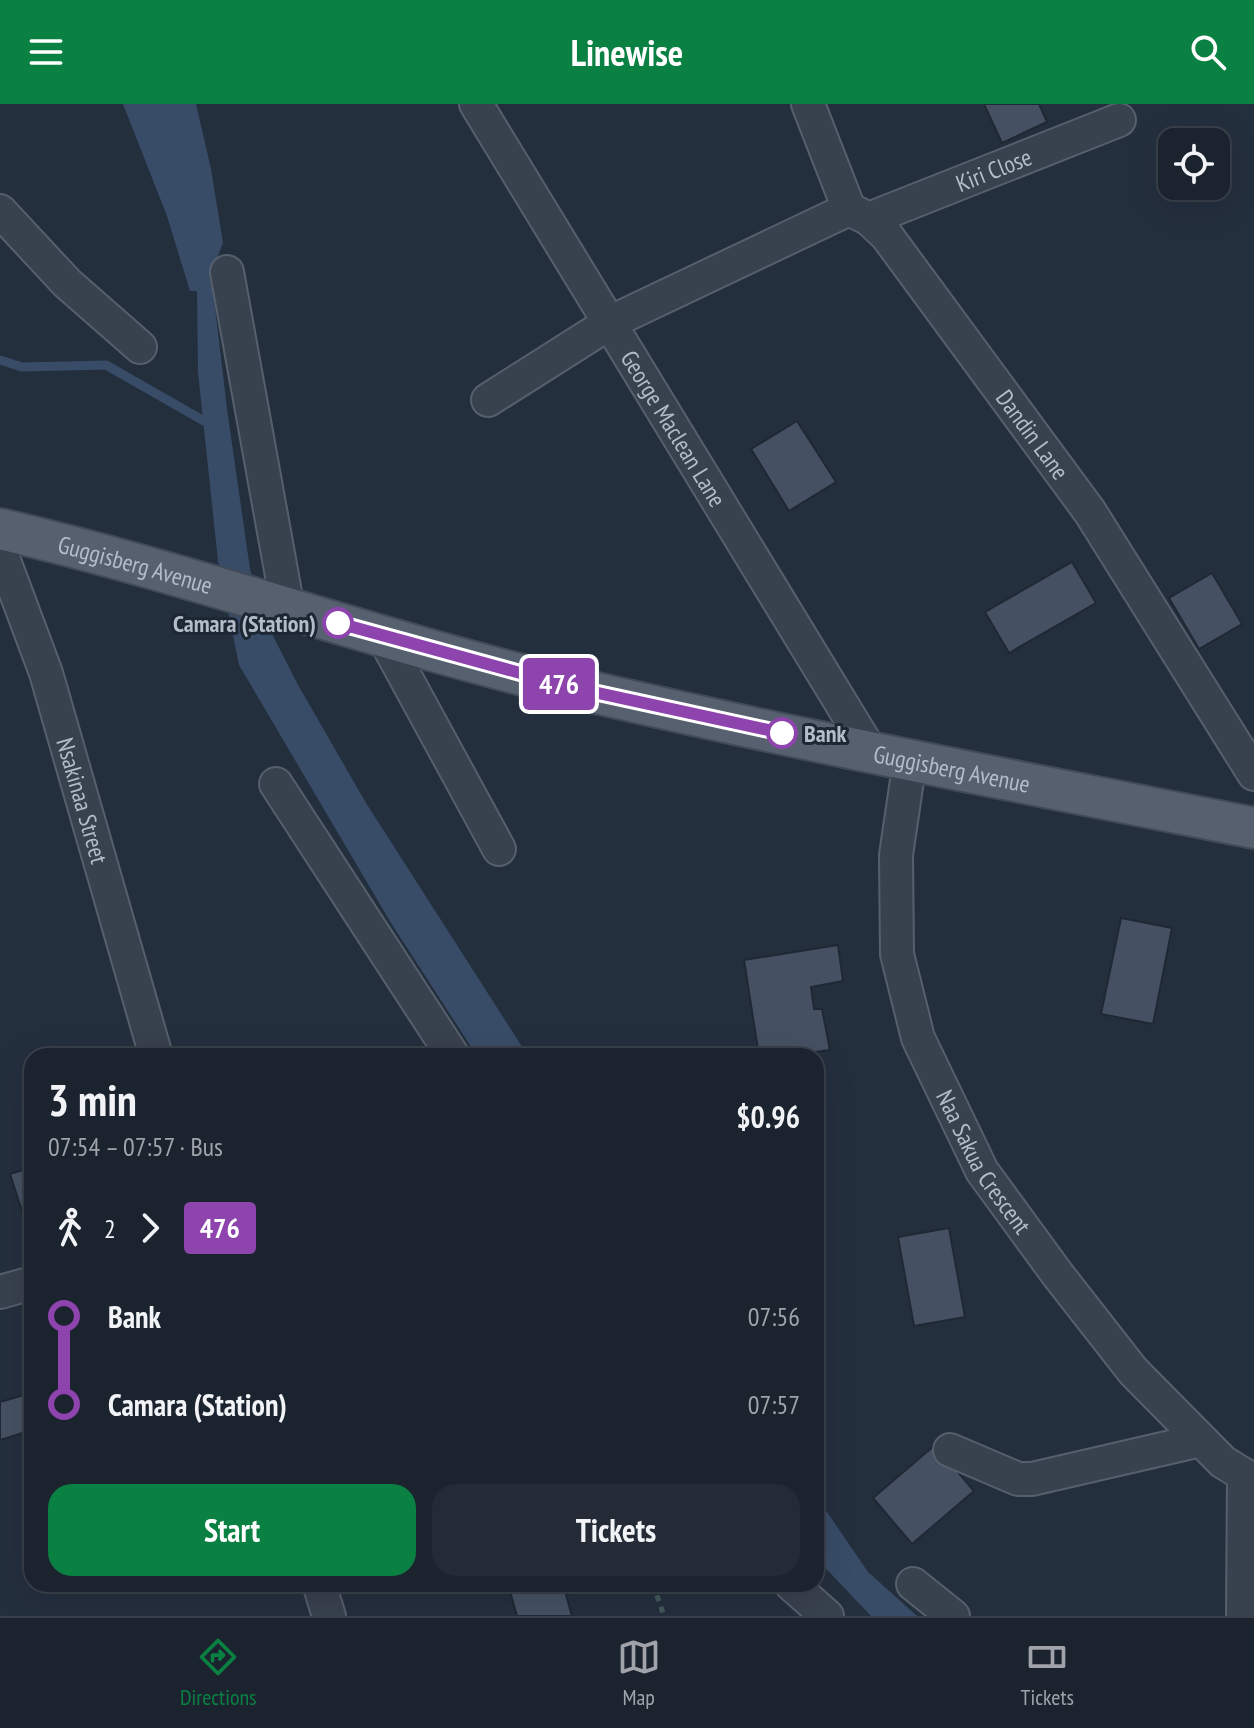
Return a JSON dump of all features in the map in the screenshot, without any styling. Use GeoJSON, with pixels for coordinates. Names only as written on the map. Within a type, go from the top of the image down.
{"type":"FeatureCollection","features":[{"type":"Feature","properties":{"kind":"main road","name":"Guggisberg Avenue"},"geometry":{"type":"LineString","coordinates":[[0,529],[82,548],[174,577],[575,688],[871,752],[1254,828]]}},
{"type":"Feature","properties":{"kind":"street","name":"George Maclean Lane"},"geometry":{"type":"LineString","coordinates":[[476,104],[871,752]]}},
{"type":"Feature","properties":{"kind":"street","name":"Dandin Lane"},"geometry":{"type":"LineString","coordinates":[[808,104],[859,214],[887,236],[1090,512],[1254,774]]}},
{"type":"Feature","properties":{"kind":"street","name":"Kiri Close"},"geometry":{"type":"LineString","coordinates":[[488,400],[611,322],[859,214],[1119,120]]}},
{"type":"Feature","properties":{"kind":"street"},"geometry":{"type":"LineString","coordinates":[[0,211],[67,283],[140,347]]}},
{"type":"Feature","properties":{"kind":"street"},"geometry":{"type":"LineString","coordinates":[[227,272],[276,605]]}},
{"type":"Feature","properties":{"kind":"street","name":"Nsakinaa Street"},"geometry":{"type":"LineString","coordinates":[[0,550],[46,673],[154,1048]]}},
{"type":"Feature","properties":{"kind":"street"},"geometry":{"type":"LineString","coordinates":[[383,636],[499,849]]}},
{"type":"Feature","properties":{"kind":"street","name":"Naa Sakua Crescent"},"geometry":{"type":"LineString","coordinates":[[910,760],[896,855],[897,954],[918,1038],[982,1171],[1133,1371],[1223,1462],[1249,1478]]}},
{"type":"Feature","properties":{"kind":"street"},"geometry":{"type":"LineString","coordinates":[[276,784],[448,1048]]}},
{"type":"Feature","properties":{"kind":"street"},"geometry":{"type":"LineString","coordinates":[[0,1292],[24,1285]]}},
{"type":"Feature","properties":{"kind":"street"},"geometry":{"type":"LineString","coordinates":[[950,1450],[1018,1479],[1032,1479],[1201,1440]]}},
{"type":"Feature","properties":{"kind":"street"},"geometry":{"type":"LineString","coordinates":[[1243,1616],[1249,1478]]}},
{"type":"Feature","properties":{"kind":"street"},"geometry":{"type":"LineString","coordinates":[[913,1584],[953,1616]]}},
{"type":"Feature","properties":{"kind":"street"},"geometry":{"type":"LineString","coordinates":[[322,1592],[329,1616]]}},
{"type":"Feature","properties":{"kind":"street"},"geometry":{"type":"LineString","coordinates":[[800,1592],[827,1616]]}},
{"type":"Feature","properties":{"kind":"path"},"geometry":{"type":"LineString","coordinates":[[656,1592],[664,1616]]}},
{"type":"Feature","properties":{"kind":"water"},"geometry":{"type":"Polygon","coordinates":[[[123,104],[196,104],[223,243],[211,273],[227,409],[250,569],[266,622],[298,685],[366,803],[523,1048],[472,1048],[391,923],[239,665],[218,561],[198,372],[197,291],[190,291],[167,216],[123,104]]]}},
{"type":"Feature","properties":{"kind":"water"},"geometry":{"type":"Polygon","coordinates":[[[824,1508],[868,1572],[917,1616],[871,1616],[824,1566],[824,1508]]]}},
{"type":"Feature","properties":{"kind":"building"},"geometry":{"type":"Polygon","coordinates":[[[984,104],[1039,104],[1047,122],[1002,143],[984,104]]]}},
{"type":"Feature","properties":{"kind":"building"},"geometry":{"type":"Polygon","coordinates":[[[797,421],[836,482],[789,511],[751,449],[797,421]]]}},
{"type":"Feature","properties":{"kind":"building"},"geometry":{"type":"Polygon","coordinates":[[[1072,562],[1096,603],[1009,653],[985,612],[1072,562]]]}},
{"type":"Feature","properties":{"kind":"building"},"geometry":{"type":"Polygon","coordinates":[[[1212,573],[1242,624],[1199,649],[1169,598],[1212,573]]]}},
{"type":"Feature","properties":{"kind":"building"},"geometry":{"type":"Polygon","coordinates":[[[1121,918],[1172,928],[1153,1024],[1101,1014],[1121,918]]]}},
{"type":"Feature","properties":{"kind":"building"},"geometry":{"type":"Polygon","coordinates":[[[838,945],[843,981],[811,987],[814,1009],[822,1009],[830,1050],[758,1048],[744,960],[838,945]]]}},
{"type":"Feature","properties":{"kind":"building"},"geometry":{"type":"Polygon","coordinates":[[[24,1170],[24,1217],[10,1174],[24,1170]]]}},
{"type":"Feature","properties":{"kind":"building"},"geometry":{"type":"Polygon","coordinates":[[[949,1228],[965,1317],[914,1326],[898,1237],[949,1228]]]}},
{"type":"Feature","properties":{"kind":"building"},"geometry":{"type":"Polygon","coordinates":[[[24,1395],[24,1432],[0,1440],[0,1402],[24,1395]]]}},
{"type":"Feature","properties":{"kind":"building"},"geometry":{"type":"Polygon","coordinates":[[[935,1445],[974,1491],[912,1544],[873,1498],[935,1445]]]}},
{"type":"Feature","properties":{"kind":"building"},"geometry":{"type":"Polygon","coordinates":[[[510,1592],[565,1592],[572,1616],[517,1616],[510,1592]]]}},
{"type":"Feature","properties":{"kind":"waterway"},"geometry":{"type":"LineString","coordinates":[[0,360],[22,367],[106,365],[204,421]]}},
{"type":"Feature","properties":{"kind":"bus line","name":"476"},"geometry":{"type":"LineString","coordinates":[[338,623],[575,688],[782,733]]}},
{"type":"Feature","properties":{"kind":"place","name":"Camara (Station)"},"geometry":{"type":"Point","coordinates":[338,623]}},
{"type":"Feature","properties":{"kind":"place","name":"Bank"},"geometry":{"type":"Point","coordinates":[782,733]}}]}
